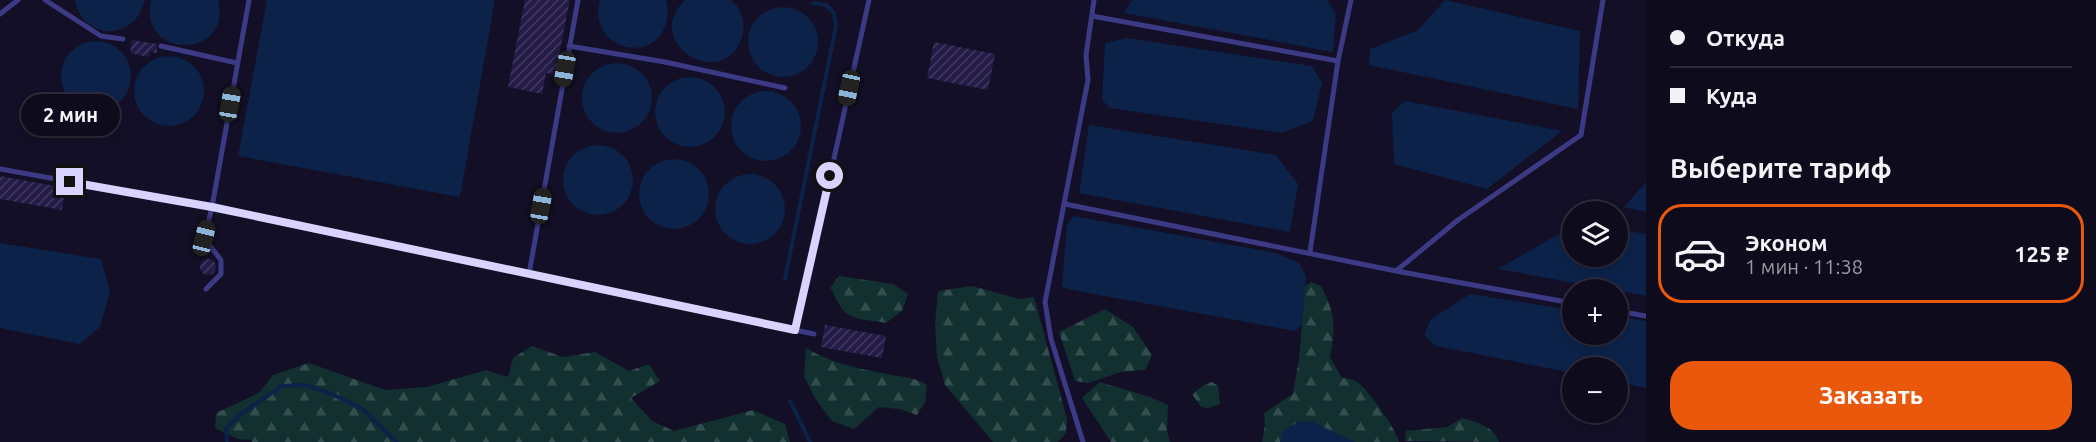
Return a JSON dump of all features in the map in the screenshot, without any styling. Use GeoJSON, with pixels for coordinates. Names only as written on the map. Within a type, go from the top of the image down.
{"type":"FeatureCollection","features":[{"type":"Feature","properties":{"kind":"lane"},"geometry":{"type":"LineString","coordinates":[[0,14],[18,0]]}},
{"type":"Feature","properties":{"kind":"lane"},"geometry":{"type":"LineString","coordinates":[[45,0],[101,36],[123,39]]}},
{"type":"Feature","properties":{"kind":"lane"},"geometry":{"type":"LineString","coordinates":[[206,290],[221,274],[221,260],[204,238],[212,207],[249,0]]}},
{"type":"Feature","properties":{"kind":"lane"},"geometry":{"type":"LineString","coordinates":[[529,274],[578,0]]}},
{"type":"Feature","properties":{"kind":"lane"},"geometry":{"type":"LineString","coordinates":[[795,330],[869,0]]}},
{"type":"Feature","properties":{"kind":"lane"},"geometry":{"type":"LineString","coordinates":[[1083,442],[1051,339],[1045,302],[1088,80],[1086,55],[1094,0]]}},
{"type":"Feature","properties":{"kind":"lane"},"geometry":{"type":"LineString","coordinates":[[1310,252],[1338,61],[1351,0]]}},
{"type":"Feature","properties":{"kind":"lane"},"geometry":{"type":"LineString","coordinates":[[1396,271],[1458,220],[1581,135],[1603,0]]}},
{"type":"Feature","properties":{"kind":"lane"},"geometry":{"type":"LineString","coordinates":[[1092,16],[1338,61]]}},
{"type":"Feature","properties":{"kind":"lane"},"geometry":{"type":"LineString","coordinates":[[161,46],[237,63]]}},
{"type":"Feature","properties":{"kind":"lane"},"geometry":{"type":"LineString","coordinates":[[569,46],[665,62],[785,88]]}},
{"type":"Feature","properties":{"kind":"lane"},"geometry":{"type":"LineString","coordinates":[[0,169],[212,207],[814,334]]}},
{"type":"Feature","properties":{"kind":"lane"},"geometry":{"type":"LineString","coordinates":[[1065,204],[1396,271],[1562,301]]}},
{"type":"Feature","properties":{"kind":"lane"},"geometry":{"type":"LineString","coordinates":[[1628,313],[1646,316]]}},
{"type":"Feature","properties":{"kind":"green space"},"geometry":{"type":"Polygon","coordinates":[[[839,276],[893,284],[908,294],[902,311],[886,323],[851,316],[842,309],[830,288],[839,276]]]}},
{"type":"Feature","properties":{"kind":"green space"},"geometry":{"type":"Polygon","coordinates":[[[1311,282],[1321,286],[1332,312],[1333,337],[1330,357],[1342,378],[1356,381],[1367,391],[1388,420],[1399,442],[1262,442],[1265,425],[1264,413],[1293,394],[1303,312],[1295,301],[1299,291],[1311,282]]]}},
{"type":"Feature","properties":{"kind":"green space"},"geometry":{"type":"Polygon","coordinates":[[[972,286],[1020,299],[1034,297],[1067,419],[1066,433],[1058,442],[993,442],[945,385],[937,357],[935,324],[938,291],[972,286]]]}},
{"type":"Feature","properties":{"kind":"green space"},"geometry":{"type":"Polygon","coordinates":[[[1105,309],[1133,327],[1152,355],[1145,370],[1121,372],[1088,383],[1075,381],[1059,332],[1105,309]]]}},
{"type":"Feature","properties":{"kind":"green space"},"geometry":{"type":"Polygon","coordinates":[[[532,346],[563,357],[595,352],[629,371],[649,364],[660,381],[631,398],[652,421],[674,431],[753,410],[785,424],[790,442],[252,442],[238,439],[215,428],[216,413],[259,393],[273,375],[309,363],[385,390],[427,387],[486,370],[508,377],[513,358],[532,346]]]}},
{"type":"Feature","properties":{"kind":"green space"},"geometry":{"type":"Polygon","coordinates":[[[806,348],[843,364],[922,382],[927,385],[925,402],[917,415],[899,409],[879,407],[854,429],[832,421],[816,400],[804,376],[806,348]]]}},
{"type":"Feature","properties":{"kind":"green space"},"geometry":{"type":"Polygon","coordinates":[[[1100,382],[1150,397],[1168,405],[1167,431],[1170,442],[1111,442],[1082,398],[1100,382]]]}},
{"type":"Feature","properties":{"kind":"green space"},"geometry":{"type":"Polygon","coordinates":[[[1212,382],[1218,386],[1220,404],[1208,408],[1201,407],[1192,394],[1212,382]]]}},
{"type":"Feature","properties":{"kind":"green space"},"geometry":{"type":"Polygon","coordinates":[[[1462,418],[1489,428],[1499,442],[1405,441],[1406,431],[1447,427],[1462,418]]]}},
{"type":"Feature","properties":{"kind":"water"},"geometry":{"type":"Polygon","coordinates":[[[75,0],[145,0],[140,13],[131,23],[121,29],[109,31],[98,29],[88,23],[80,14],[75,0]]]}},
{"type":"Feature","properties":{"kind":"water"},"geometry":{"type":"Polygon","coordinates":[[[151,0],[218,0],[219,19],[212,33],[200,42],[186,45],[171,43],[158,34],[151,20],[151,0]]]}},
{"type":"Feature","properties":{"kind":"water"},"geometry":{"type":"Polygon","coordinates":[[[267,0],[495,0],[460,197],[238,156],[267,0]]]}},
{"type":"Feature","properties":{"kind":"water"},"geometry":{"type":"Polygon","coordinates":[[[600,0],[666,0],[668,12],[666,23],[659,37],[649,45],[636,48],[623,46],[612,40],[603,30],[598,17],[600,0]]]}},
{"type":"Feature","properties":{"kind":"water"},"geometry":{"type":"Polygon","coordinates":[[[685,0],[731,0],[742,15],[743,33],[734,51],[721,61],[706,62],[691,57],[679,46],[673,33],[674,17],[685,0]]]}},
{"type":"Feature","properties":{"kind":"water"},"geometry":{"type":"Polygon","coordinates":[[[1132,0],[1327,0],[1336,14],[1333,52],[1124,13],[1132,0]]]}},
{"type":"Feature","properties":{"kind":"water"},"geometry":{"type":"Polygon","coordinates":[[[1445,0],[1580,31],[1578,109],[1369,65],[1370,49],[1418,30],[1445,0]]]}},
{"type":"Feature","properties":{"kind":"water"},"geometry":{"type":"Polygon","coordinates":[[[790,7],[803,13],[812,22],[816,28],[818,42],[816,56],[808,67],[797,75],[776,77],[758,67],[750,56],[748,35],[758,17],[769,9],[790,7]]]}},
{"type":"Feature","properties":{"kind":"water"},"geometry":{"type":"Polygon","coordinates":[[[1127,38],[1312,66],[1322,83],[1313,121],[1282,133],[1109,108],[1102,99],[1105,43],[1127,38]]]}},
{"type":"Feature","properties":{"kind":"water"},"geometry":{"type":"Polygon","coordinates":[[[89,41],[103,41],[116,46],[126,56],[131,76],[126,96],[116,106],[103,111],[89,111],[76,106],[66,96],[61,83],[61,69],[66,56],[76,46],[89,41]]]}},
{"type":"Feature","properties":{"kind":"water"},"geometry":{"type":"Polygon","coordinates":[[[176,56],[189,62],[198,71],[202,77],[204,91],[202,105],[194,116],[183,124],[162,126],[144,116],[136,105],[134,84],[144,66],[155,58],[176,56]]]}},
{"type":"Feature","properties":{"kind":"water"},"geometry":{"type":"Polygon","coordinates":[[[624,63],[637,69],[646,78],[650,84],[652,98],[650,112],[642,123],[631,131],[610,133],[592,123],[584,112],[582,91],[592,73],[603,65],[624,63]]]}},
{"type":"Feature","properties":{"kind":"water"},"geometry":{"type":"Polygon","coordinates":[[[697,77],[710,83],[719,92],[723,98],[725,112],[723,126],[715,137],[704,145],[683,147],[665,137],[657,126],[655,105],[665,87],[676,79],[697,77]]]}},
{"type":"Feature","properties":{"kind":"water"},"geometry":{"type":"Polygon","coordinates":[[[773,91],[786,97],[795,106],[799,112],[801,126],[799,140],[791,151],[780,159],[759,161],[741,151],[733,140],[731,119],[741,101],[752,93],[773,91]]]}},
{"type":"Feature","properties":{"kind":"water"},"geometry":{"type":"Polygon","coordinates":[[[1405,101],[1562,131],[1487,189],[1394,164],[1392,113],[1405,101]]]}},
{"type":"Feature","properties":{"kind":"water"},"geometry":{"type":"Polygon","coordinates":[[[1089,125],[1276,155],[1298,184],[1290,232],[1079,193],[1089,125]]]}},
{"type":"Feature","properties":{"kind":"water"},"geometry":{"type":"Polygon","coordinates":[[[605,145],[618,151],[627,160],[631,166],[633,180],[631,194],[623,205],[612,213],[591,215],[573,205],[565,194],[563,173],[573,155],[584,147],[605,145]]]}},
{"type":"Feature","properties":{"kind":"water"},"geometry":{"type":"Polygon","coordinates":[[[681,159],[694,165],[703,174],[707,180],[709,194],[707,208],[699,219],[688,227],[667,229],[649,219],[641,208],[639,187],[649,169],[660,161],[681,159]]]}},
{"type":"Feature","properties":{"kind":"water"},"geometry":{"type":"Polygon","coordinates":[[[757,174],[770,180],[779,189],[783,195],[785,209],[783,223],[775,234],[764,242],[743,244],[725,234],[717,223],[715,202],[725,184],[736,176],[757,174]]]}},
{"type":"Feature","properties":{"kind":"water"},"geometry":{"type":"Polygon","coordinates":[[[1646,182],[1646,212],[1628,208],[1628,202],[1646,182]]]}},
{"type":"Feature","properties":{"kind":"water"},"geometry":{"type":"Polygon","coordinates":[[[1073,216],[1276,253],[1299,263],[1306,276],[1302,325],[1295,331],[1067,289],[1062,286],[1067,225],[1073,216]]]}},
{"type":"Feature","properties":{"kind":"water"},"geometry":{"type":"Polygon","coordinates":[[[1628,231],[1646,234],[1646,296],[1628,293],[1628,279],[1562,281],[1498,269],[1562,232],[1562,267],[1628,267],[1628,231]]]}},
{"type":"Feature","properties":{"kind":"water"},"geometry":{"type":"Polygon","coordinates":[[[0,243],[101,259],[110,291],[100,327],[80,344],[0,328],[0,243]]]}},
{"type":"Feature","properties":{"kind":"water"},"geometry":{"type":"Polygon","coordinates":[[[1470,294],[1562,308],[1562,345],[1628,345],[1628,318],[1646,321],[1646,388],[1628,384],[1628,357],[1562,357],[1562,371],[1436,346],[1424,335],[1431,319],[1470,294]]]}},
{"type":"Feature","properties":{"kind":"water"},"geometry":{"type":"Polygon","coordinates":[[[1300,421],[1313,422],[1355,442],[1280,442],[1283,431],[1300,421]]]}},
{"type":"Feature","properties":{"kind":"building"},"geometry":{"type":"Polygon","coordinates":[[[525,0],[570,0],[555,75],[546,73],[542,94],[508,87],[525,0]]]}},
{"type":"Feature","properties":{"kind":"building"},"geometry":{"type":"Polygon","coordinates":[[[132,40],[157,44],[157,53],[150,52],[149,57],[130,53],[132,40]]]}},
{"type":"Feature","properties":{"kind":"building"},"geometry":{"type":"Polygon","coordinates":[[[934,42],[995,54],[988,90],[927,78],[934,42]]]}},
{"type":"Feature","properties":{"kind":"building"},"geometry":{"type":"Polygon","coordinates":[[[0,176],[66,188],[62,210],[0,199],[0,176]]]}},
{"type":"Feature","properties":{"kind":"building"},"geometry":{"type":"Polygon","coordinates":[[[208,259],[214,261],[216,267],[214,273],[208,275],[202,273],[200,267],[202,261],[208,259]]]}},
{"type":"Feature","properties":{"kind":"building"},"geometry":{"type":"Polygon","coordinates":[[[825,325],[886,336],[882,358],[821,347],[825,325]]]}},
{"type":"Feature","properties":{"kind":"waterway"},"geometry":{"type":"LineString","coordinates":[[785,279],[836,26],[834,13],[826,5],[813,3]]}},
{"type":"Feature","properties":{"kind":"waterway"},"geometry":{"type":"LineString","coordinates":[[227,442],[226,429],[242,413],[282,386],[306,385],[332,394],[362,409],[397,442]]}},
{"type":"Feature","properties":{"kind":"waterway"},"geometry":{"type":"LineString","coordinates":[[790,401],[810,442]]}},
{"type":"Feature","properties":{"kind":"route"},"geometry":{"type":"LineString","coordinates":[[70,182],[212,207],[795,330],[830,176]]}}]}
